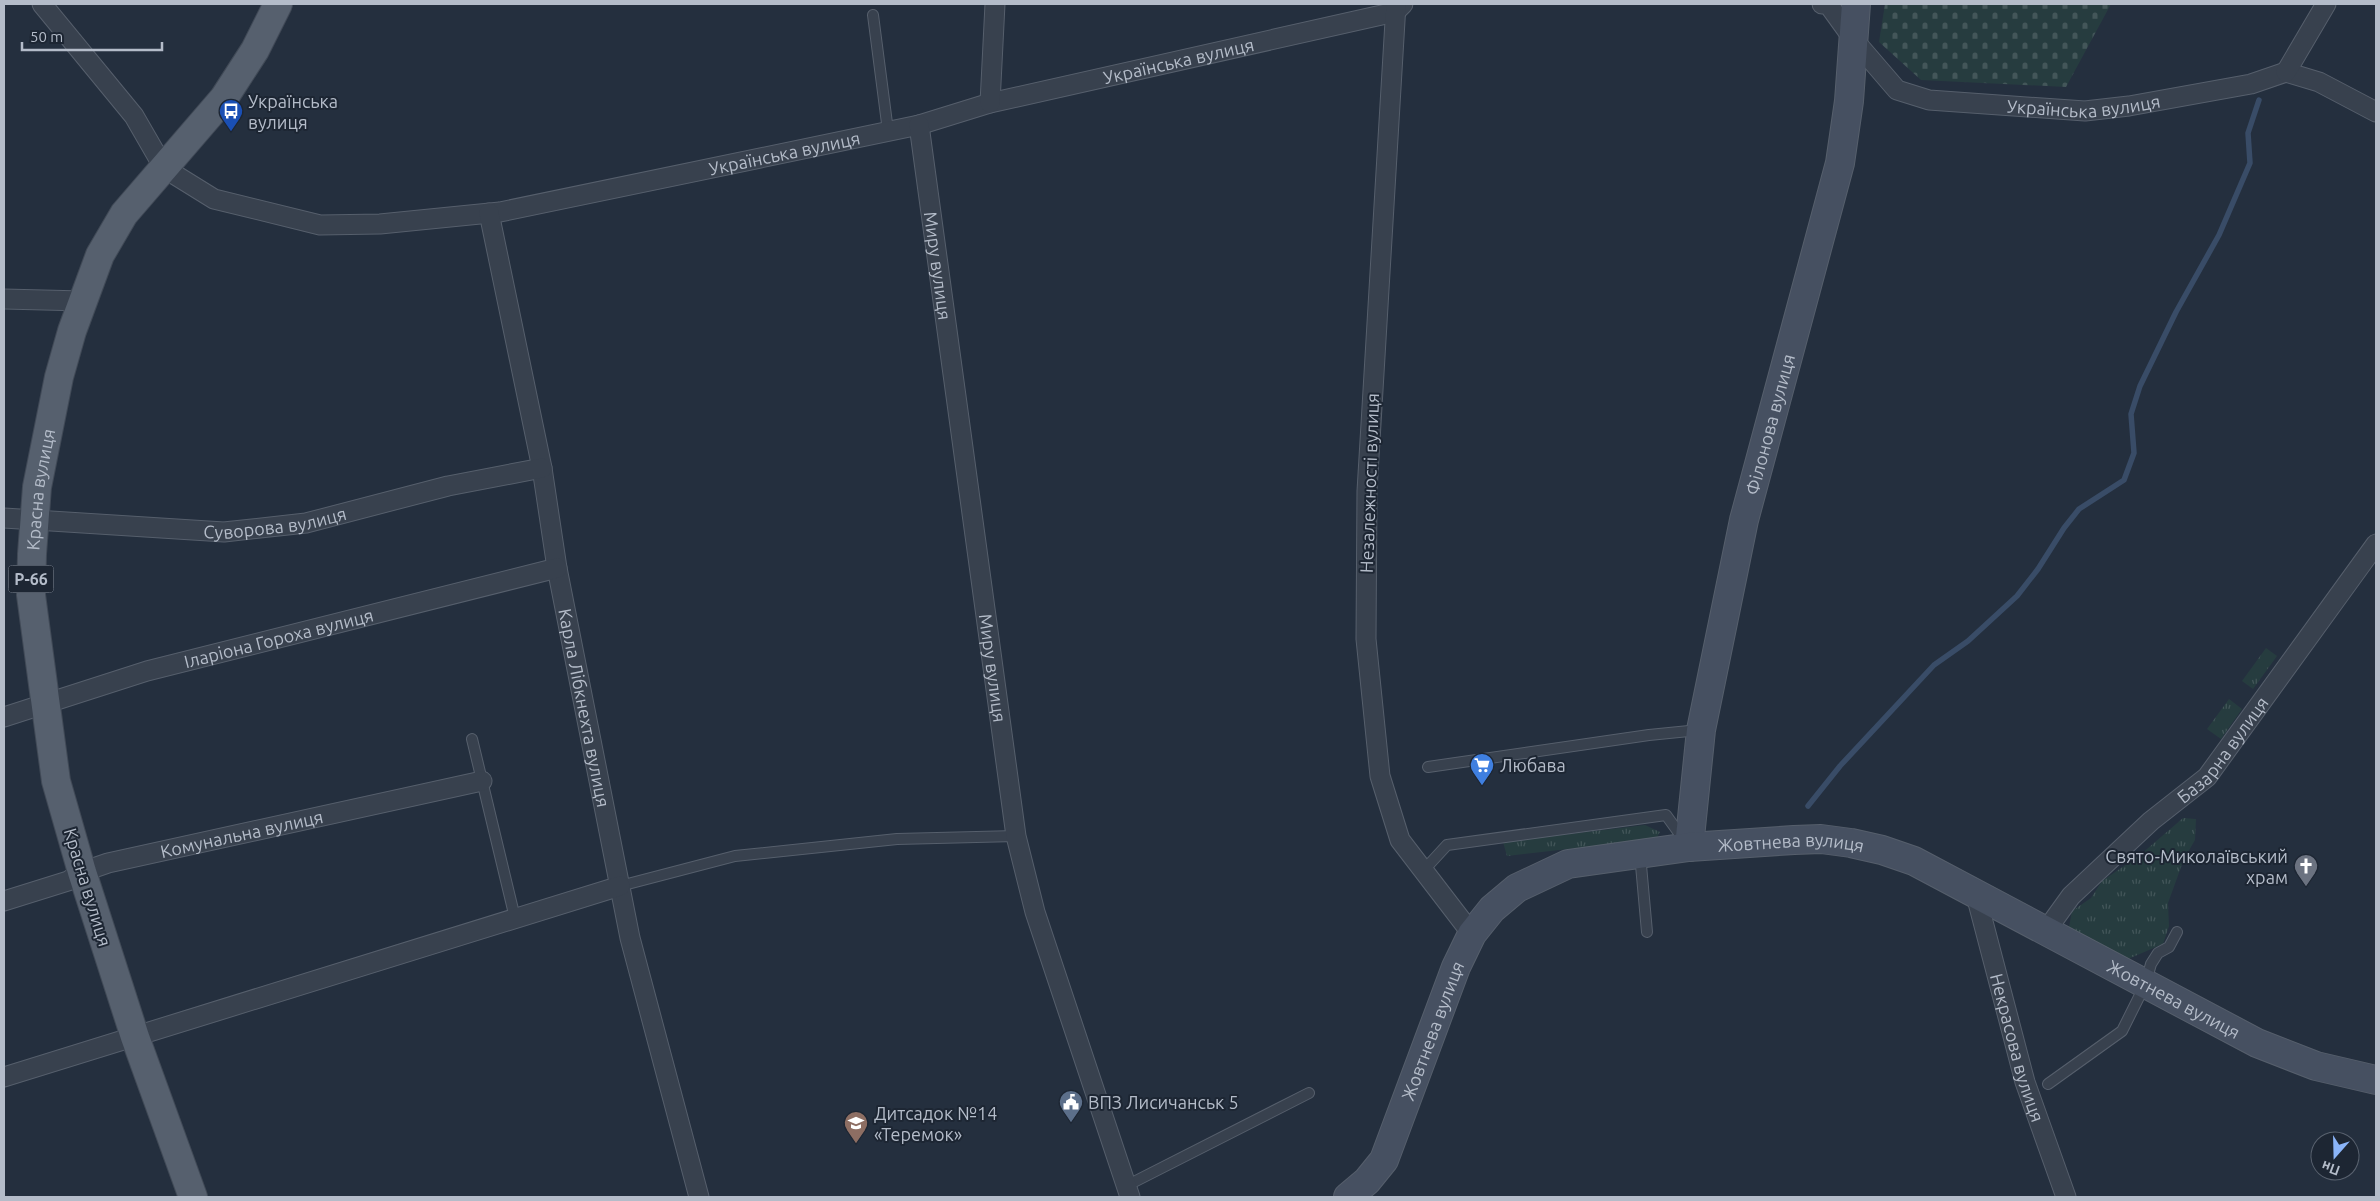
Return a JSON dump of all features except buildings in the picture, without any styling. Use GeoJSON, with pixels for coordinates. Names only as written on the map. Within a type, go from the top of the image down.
{"type":"FeatureCollection","features":[{"type":"Feature","properties":{"kind":"main road","name":"Красна вулиця"},"geometry":{"type":"LineString","coordinates":[[193,1197],[135,1037],[82,872],[56,781],[31,595],[34,522],[37,486],[59,377],[72,331],[100,255],[124,214],[224,98],[255,50],[278,4]]}},
{"type":"Feature","properties":{"kind":"main road","name":"Філонова вулиця"},"geometry":{"type":"LineString","coordinates":[[1689,847],[1701,730],[1744,520],[1840,164],[1850,101],[1856,4]]}},
{"type":"Feature","properties":{"kind":"main road","name":"Жовтнева вулиця"},"geometry":{"type":"LineString","coordinates":[[1348,1197],[1367,1181],[1384,1160],[1456,967],[1472,934],[1492,909],[1517,888],[1568,864],[1689,847],[1820,839],[1882,850],[1914,861],[2145,985],[2283,1055],[2316,1066],[2376,1080]]}},
{"type":"Feature","properties":{"kind":"street"},"geometry":{"type":"LineString","coordinates":[[42,4],[134,116],[164,168]]}},
{"type":"Feature","properties":{"kind":"street"},"geometry":{"type":"LineString","coordinates":[[990,103],[995,4]]}},
{"type":"Feature","properties":{"kind":"street","name":"Українська вулиця"},"geometry":{"type":"LineString","coordinates":[[1822,4],[1828,4],[1854,40],[1897,90],[1929,100],[2085,111],[2129,106],[2250,84],[2286,72]]}},
{"type":"Feature","properties":{"kind":"street"},"geometry":{"type":"LineString","coordinates":[[2326,4],[2286,72],[2319,82],[2376,112]]}},
{"type":"Feature","properties":{"kind":"street","name":"Українська вулиця"},"geometry":{"type":"LineString","coordinates":[[164,168],[214,199],[320,225],[380,224],[489,213],[919,125],[990,103],[1398,6]]}},
{"type":"Feature","properties":{"kind":"street","name":"Незалежності вулиця"},"geometry":{"type":"LineString","coordinates":[[1398,6],[1368,473],[1366,639],[1380,776],[1400,840],[1472,934]]}},
{"type":"Feature","properties":{"kind":"street","name":"Миру вулиця"},"geometry":{"type":"LineString","coordinates":[[919,125],[1016,836],[1035,912],[1128,1192]]}},
{"type":"Feature","properties":{"kind":"street","name":"Карла Лібкнехта вулиця"},"geometry":{"type":"LineString","coordinates":[[489,213],[542,468],[557,568],[630,938],[699,1197]]}},
{"type":"Feature","properties":{"kind":"street"},"geometry":{"type":"LineString","coordinates":[[4,299],[83,301]]}},
{"type":"Feature","properties":{"kind":"street","name":"Суворова вулиця"},"geometry":{"type":"LineString","coordinates":[[4,518],[34,522],[224,532],[306,523],[448,486],[542,468]]}},
{"type":"Feature","properties":{"kind":"street","name":"Базарна вулиця"},"geometry":{"type":"LineString","coordinates":[[2045,932],[2071,896],[2151,821],[2208,777],[2376,544]]}},
{"type":"Feature","properties":{"kind":"street","name":"Іларіона Гороха вулиця"},"geometry":{"type":"LineString","coordinates":[[4,717],[147,672],[557,568]]}},
{"type":"Feature","properties":{"kind":"street","name":"Комунальна вулиця"},"geometry":{"type":"LineString","coordinates":[[4,900],[68,881],[82,872],[108,863],[482,781]]}},
{"type":"Feature","properties":{"kind":"street"},"geometry":{"type":"LineString","coordinates":[[4,1077],[620,886]]}},
{"type":"Feature","properties":{"kind":"street","name":"Некрасова вулиця"},"geometry":{"type":"LineString","coordinates":[[1976,895],[2025,1082],[2066,1197]]}},
{"type":"Feature","properties":{"kind":"lane"},"geometry":{"type":"LineString","coordinates":[[874,15],[888,131]]}},
{"type":"Feature","properties":{"kind":"lane"},"geometry":{"type":"LineString","coordinates":[[1428,767],[1649,734],[1701,730]]}},
{"type":"Feature","properties":{"kind":"lane"},"geometry":{"type":"LineString","coordinates":[[472,739],[515,918]]}},
{"type":"Feature","properties":{"kind":"lane"},"geometry":{"type":"LineString","coordinates":[[1424,870],[1447,845],[1666,816],[1689,847]]}},
{"type":"Feature","properties":{"kind":"lane"},"geometry":{"type":"LineString","coordinates":[[620,886],[735,856],[898,840],[1016,836]]}},
{"type":"Feature","properties":{"kind":"lane"},"geometry":{"type":"LineString","coordinates":[[1640,854],[1646,932]]}},
{"type":"Feature","properties":{"kind":"lane"},"geometry":{"type":"LineString","coordinates":[[2048,1084],[2122,1030],[2145,985],[2151,964],[2158,953],[2169,946],[2177,932]]}},
{"type":"Feature","properties":{"kind":"lane"},"geometry":{"type":"LineString","coordinates":[[1128,1192],[1309,1093]]}},
{"type":"Feature","properties":{"kind":"green space"},"geometry":{"type":"Polygon","coordinates":[[[1885,4],[2111,4],[2066,87],[1921,80],[1879,42],[1885,4]]]}},
{"type":"Feature","properties":{"kind":"green space"},"geometry":{"type":"Polygon","coordinates":[[[2266,648],[2277,656],[2253,689],[2242,681],[2266,648]]]}},
{"type":"Feature","properties":{"kind":"green space"},"geometry":{"type":"Polygon","coordinates":[[[2229,699],[2242,709],[2221,739],[2207,729],[2229,699]]]}},
{"type":"Feature","properties":{"kind":"green space"},"geometry":{"type":"Polygon","coordinates":[[[2183,818],[2196,819],[2195,840],[2184,859],[2168,903],[2169,926],[2163,944],[2128,959],[2084,940],[2069,927],[2072,911],[2091,898],[2102,881],[2140,855],[2183,818]]]}},
{"type":"Feature","properties":{"kind":"green space"},"geometry":{"type":"Polygon","coordinates":[[[1645,825],[1660,832],[1656,839],[1507,856],[1503,842],[1645,825]]]}},
{"type":"Feature","properties":{"kind":"waterway"},"geometry":{"type":"LineString","coordinates":[[1808,806],[1840,766],[1934,665],[1968,641],[2017,596],[2079,509],[2124,480],[2134,453],[2131,414],[2140,386],[2176,312],[2219,235],[2250,163],[2248,133],[2259,100]]}},
{"type":"Feature","properties":{"kind":"place","name":"Українська вулиця"},"geometry":{"type":"Point","coordinates":[231,132]}},
{"type":"Feature","properties":{"kind":"place","name":"Любава"},"geometry":{"type":"Point","coordinates":[1482,786]}},
{"type":"Feature","properties":{"kind":"place","name":"Свято-Миколаївський храм"},"geometry":{"type":"Point","coordinates":[2306,887]}},
{"type":"Feature","properties":{"kind":"place","name":"ВПЗ Лисичанськ 5"},"geometry":{"type":"Point","coordinates":[1071,1123]}},
{"type":"Feature","properties":{"kind":"place","name":"Дитсадок №14 «Теремок»"},"geometry":{"type":"Point","coordinates":[856,1144]}}]}
